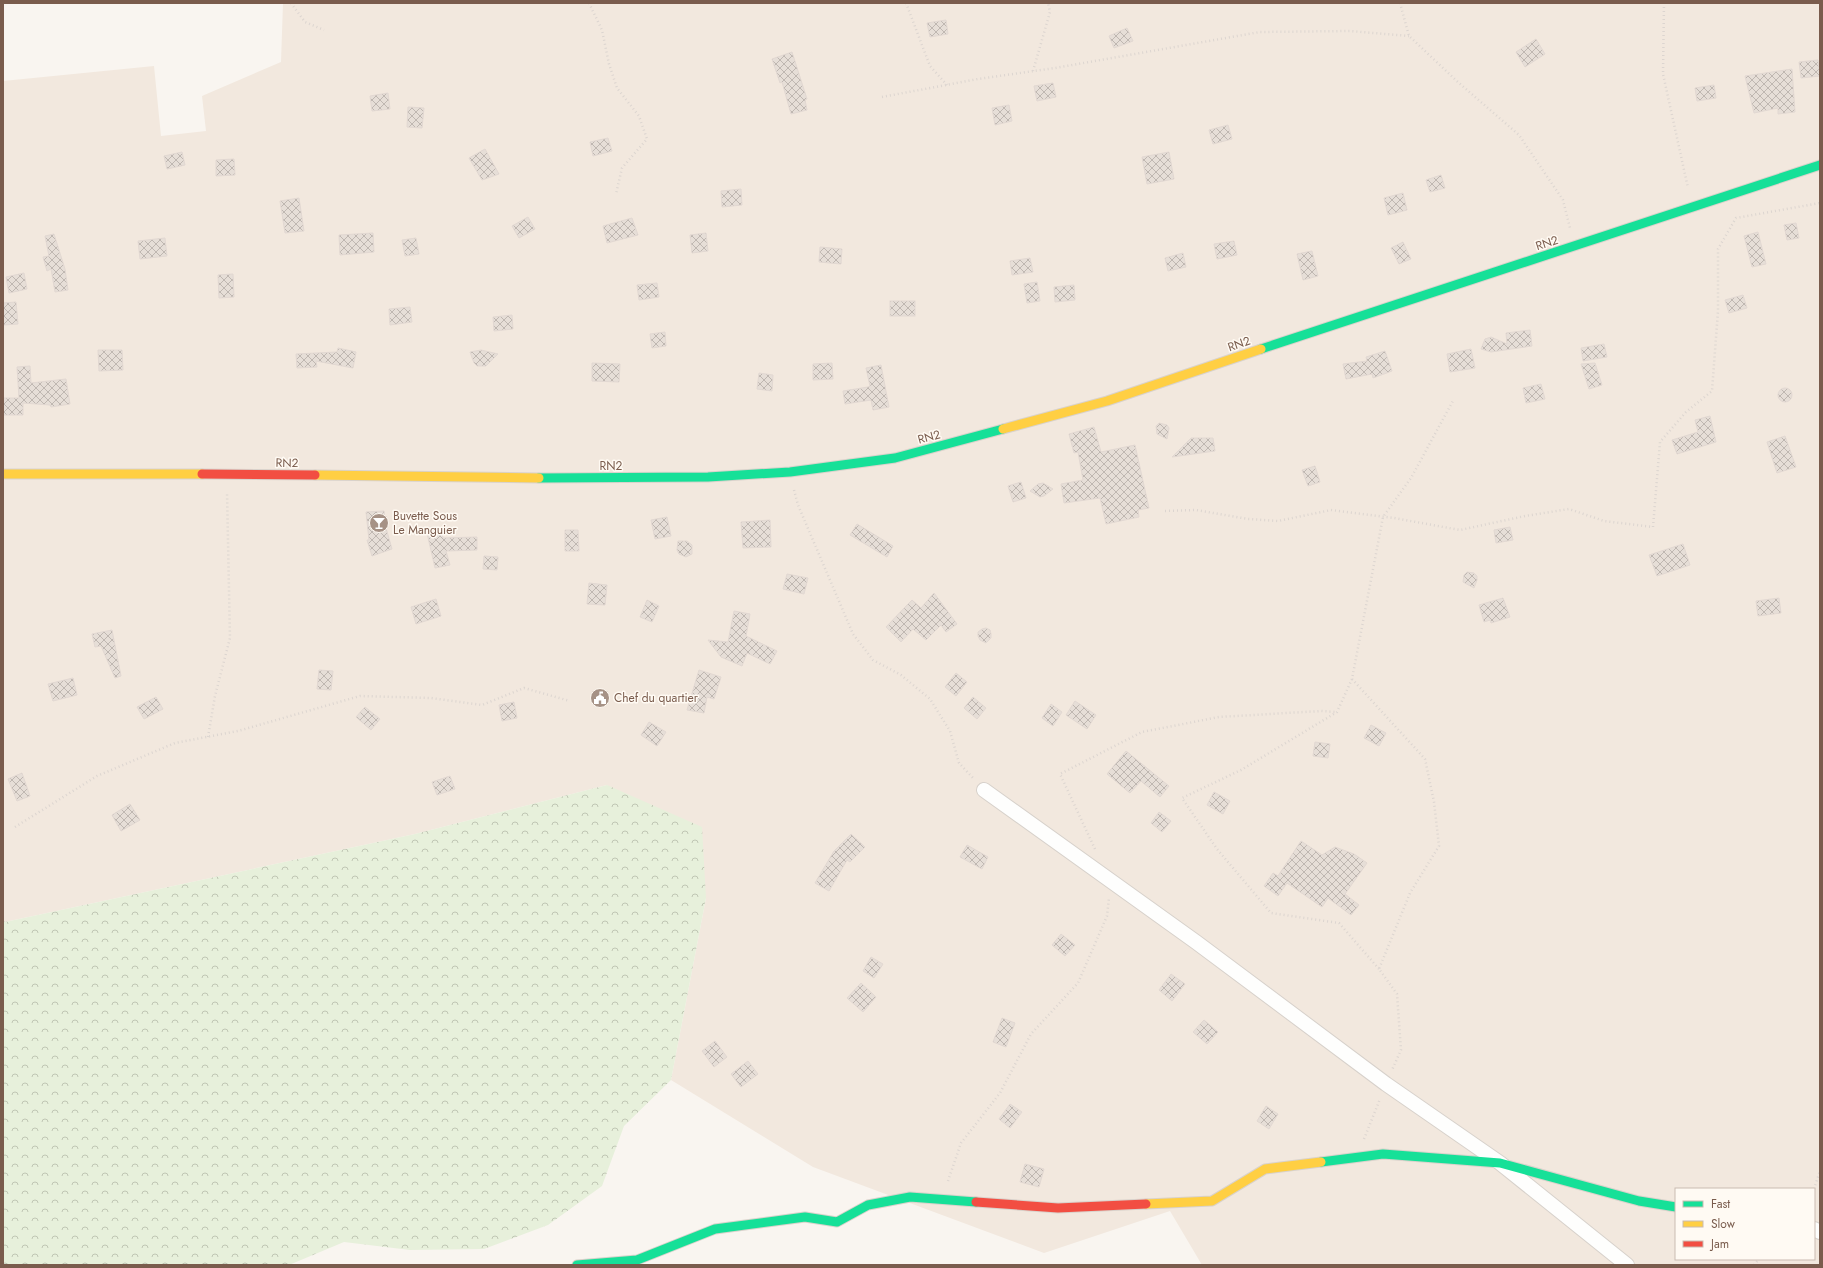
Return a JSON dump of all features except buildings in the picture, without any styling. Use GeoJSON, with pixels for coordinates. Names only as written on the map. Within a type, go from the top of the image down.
{"type":"FeatureCollection","features":[{"type":"Feature","properties":{"kind":"main road","name":"RN2"},"geometry":{"type":"LineString","coordinates":[[3,474],[227,474],[467,478],[708,477],[790,472],[907,455],[1107,401],[1340,322],[1820,165]]}},
{"type":"Feature","properties":{"kind":"main road"},"geometry":{"type":"LineString","coordinates":[[577,1265],[636,1260],[716,1229],[805,1217],[837,1222],[868,1205],[910,1197],[1058,1208],[1212,1201],[1265,1169],[1383,1154],[1500,1162],[1639,1201],[1675,1207]]}},
{"type":"Feature","properties":{"kind":"street"},"geometry":{"type":"LineString","coordinates":[[984,790],[1196,942],[1386,1084],[1500,1162],[1627,1265]]}},
{"type":"Feature","properties":{"kind":"path"},"geometry":{"type":"LineString","coordinates":[[291,3],[305,22],[324,30]]}},
{"type":"Feature","properties":{"kind":"path"},"geometry":{"type":"LineString","coordinates":[[589,3],[602,30],[609,64],[617,88],[639,116],[647,139],[622,168],[616,194]]}},
{"type":"Feature","properties":{"kind":"path"},"geometry":{"type":"LineString","coordinates":[[906,3],[930,66],[947,85]]}},
{"type":"Feature","properties":{"kind":"path"},"geometry":{"type":"LineString","coordinates":[[1033,71],[1050,12],[1048,3]]}},
{"type":"Feature","properties":{"kind":"path"},"geometry":{"type":"LineString","coordinates":[[1400,3],[1409,36],[1459,83],[1519,135],[1564,200],[1574,246]]}},
{"type":"Feature","properties":{"kind":"path"},"geometry":{"type":"LineString","coordinates":[[1664,3],[1664,74],[1692,208]]}},
{"type":"Feature","properties":{"kind":"path"},"geometry":{"type":"LineString","coordinates":[[882,97],[1260,32],[1350,31],[1409,36]]}},
{"type":"Feature","properties":{"kind":"path"},"geometry":{"type":"LineString","coordinates":[[1165,511],[1196,510],[1248,519],[1278,521],[1331,510],[1460,530],[1524,516],[1569,509],[1604,521],[1653,526],[1660,442],[1686,412],[1712,391],[1718,311],[1718,248],[1736,218],[1820,203]]}},
{"type":"Feature","properties":{"kind":"path"},"geometry":{"type":"LineString","coordinates":[[1357,1158],[1401,1050],[1397,994],[1379,969],[1339,923],[1271,913],[1217,849],[1182,798],[1241,770],[1337,712],[1352,679],[1383,517],[1411,478],[1454,399]]}},
{"type":"Feature","properties":{"kind":"path"},"geometry":{"type":"LineString","coordinates":[[790,472],[798,505],[853,634],[873,660],[901,675],[930,699],[950,731],[959,763],[984,790]]}},
{"type":"Feature","properties":{"kind":"path"},"geometry":{"type":"LineString","coordinates":[[208,737],[215,696],[230,638],[227,474]]}},
{"type":"Feature","properties":{"kind":"path"},"geometry":{"type":"LineString","coordinates":[[1352,679],[1425,760],[1434,802],[1439,846],[1410,893],[1379,969]]}},
{"type":"Feature","properties":{"kind":"path"},"geometry":{"type":"LineString","coordinates":[[15,827],[97,776],[175,744],[238,731],[360,696],[431,698],[482,705],[524,688],[570,701]]}},
{"type":"Feature","properties":{"kind":"path"},"geometry":{"type":"LineString","coordinates":[[1096,853],[1060,774],[1142,732],[1219,717],[1321,711],[1337,712]]}},
{"type":"Feature","properties":{"kind":"path"},"geometry":{"type":"LineString","coordinates":[[942,1199],[961,1143],[1000,1093],[1031,1034],[1078,983],[1107,916],[1111,881]]}},
{"type":"Feature","properties":{"kind":"path"},"geometry":{"type":"LineString","coordinates":[[1814,1188],[1820,1171]]}},
{"type":"Feature","properties":{"kind":"shaded area"},"geometry":{"type":"Polygon","coordinates":[[[283,3],[1820,3],[1820,1265],[1202,1265],[1170,1211],[1044,1253],[813,1167],[671,1080],[706,898],[607,785],[415,834],[5,922],[3,920],[3,81],[154,66],[161,136],[206,131],[202,96],[281,62],[283,3]]]}},
{"type":"Feature","properties":{"kind":"green space"},"geometry":{"type":"Polygon","coordinates":[[[607,785],[702,827],[706,898],[671,1080],[624,1126],[602,1186],[548,1225],[484,1249],[410,1250],[344,1242],[289,1265],[3,1265],[3,920],[5,922],[415,834],[607,785]]]}},
{"type":"Feature","properties":{"kind":"traffic: fast"},"geometry":{"type":"LineString","coordinates":[[1261,349],[1820,165]]}},
{"type":"Feature","properties":{"kind":"traffic: fast"},"geometry":{"type":"LineString","coordinates":[[539,478],[708,477],[790,472],[895,458],[1003,429]]}},
{"type":"Feature","properties":{"kind":"traffic: fast"},"geometry":{"type":"LineString","coordinates":[[1321,1162],[1383,1154],[1500,1163],[1639,1201],[1675,1207]]}},
{"type":"Feature","properties":{"kind":"traffic: fast"},"geometry":{"type":"LineString","coordinates":[[577,1265],[637,1260],[715,1229],[805,1217],[837,1222],[868,1205],[910,1197],[976,1202]]}},
{"type":"Feature","properties":{"kind":"traffic: slow"},"geometry":{"type":"LineString","coordinates":[[1003,429],[1107,401],[1261,349]]}},
{"type":"Feature","properties":{"kind":"traffic: slow"},"geometry":{"type":"LineString","coordinates":[[3,474],[202,474]]}},
{"type":"Feature","properties":{"kind":"traffic: slow"},"geometry":{"type":"LineString","coordinates":[[315,475],[539,478]]}},
{"type":"Feature","properties":{"kind":"traffic: slow"},"geometry":{"type":"LineString","coordinates":[[1146,1204],[1212,1201],[1265,1169],[1321,1162]]}},
{"type":"Feature","properties":{"kind":"traffic: jam"},"geometry":{"type":"LineString","coordinates":[[202,474],[315,475]]}},
{"type":"Feature","properties":{"kind":"traffic: jam"},"geometry":{"type":"LineString","coordinates":[[976,1202],[1058,1208],[1146,1204]]}},
{"type":"Feature","properties":{"kind":"place","name":"Buvette Sous Le Manguier"},"geometry":{"type":"Point","coordinates":[379,523]}},
{"type":"Feature","properties":{"kind":"place","name":"Chef du quartier"},"geometry":{"type":"Point","coordinates":[600,698]}}]}
